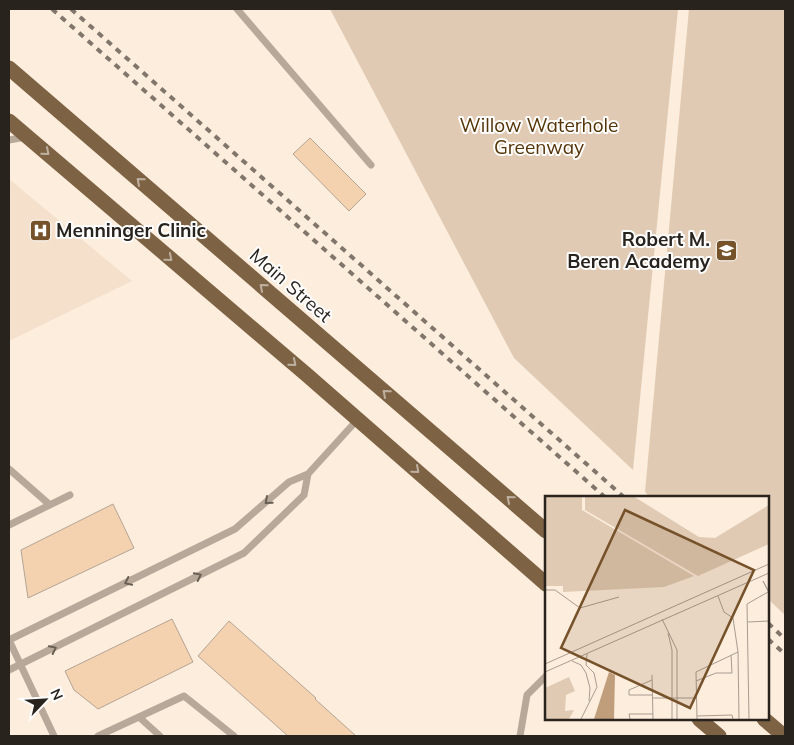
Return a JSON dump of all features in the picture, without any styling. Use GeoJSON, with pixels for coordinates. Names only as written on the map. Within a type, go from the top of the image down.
{"type":"FeatureCollection","features":[{"type":"Feature","properties":{"kind":"highway","name":"Main Street"},"geometry":{"type":"LineString","coordinates":[[9,68],[545,530]]}},
{"type":"Feature","properties":{"kind":"highway"},"geometry":{"type":"LineString","coordinates":[[9,121],[358,419],[545,583]]}},
{"type":"Feature","properties":{"kind":"highway"},"geometry":{"type":"LineString","coordinates":[[700,720],[719,736]]}},
{"type":"Feature","properties":{"kind":"highway"},"geometry":{"type":"LineString","coordinates":[[765,720],[784,736]]}},
{"type":"Feature","properties":{"kind":"lane"},"geometry":{"type":"LineString","coordinates":[[237,9],[371,165]]}},
{"type":"Feature","properties":{"kind":"lane"},"geometry":{"type":"LineString","coordinates":[[9,140],[29,137]]}},
{"type":"Feature","properties":{"kind":"lane"},"geometry":{"type":"LineString","coordinates":[[54,736],[9,640],[235,529],[289,482],[308,474],[358,419]]}},
{"type":"Feature","properties":{"kind":"lane"},"geometry":{"type":"LineString","coordinates":[[9,469],[50,505]]}},
{"type":"Feature","properties":{"kind":"lane"},"geometry":{"type":"LineString","coordinates":[[9,670],[244,553],[304,495],[308,474]]}},
{"type":"Feature","properties":{"kind":"lane"},"geometry":{"type":"LineString","coordinates":[[9,524],[70,495]]}},
{"type":"Feature","properties":{"kind":"lane"},"geometry":{"type":"LineString","coordinates":[[520,736],[527,695],[545,677]]}},
{"type":"Feature","properties":{"kind":"lane"},"geometry":{"type":"LineString","coordinates":[[98,736],[184,696],[234,736]]}},
{"type":"Feature","properties":{"kind":"lane"},"geometry":{"type":"LineString","coordinates":[[139,717],[160,736]]}},
{"type":"Feature","properties":{"kind":"shaded area","name":"Menninger Clinic"},"geometry":{"type":"Polygon","coordinates":[[[9,179],[132,281],[9,341],[9,179]]]}},
{"type":"Feature","properties":{"kind":"green space","name":"Willow Waterhole Greenway"},"geometry":{"type":"Polygon","coordinates":[[[330,9],[678,9],[633,470],[514,358],[330,9]]]}},
{"type":"Feature","properties":{"kind":"green space","name":"Robert M. Beren Academy"},"geometry":{"type":"Polygon","coordinates":[[[689,9],[785,9],[785,615],[769,600],[769,496],[649,496],[645,492],[689,9]]]}},
{"type":"Feature","properties":{"kind":"building"},"geometry":{"type":"Polygon","coordinates":[[[310,138],[366,194],[349,211],[293,154],[310,138]]]}},
{"type":"Feature","properties":{"kind":"building"},"geometry":{"type":"Polygon","coordinates":[[[113,504],[134,548],[28,598],[21,550],[113,504]]]}},
{"type":"Feature","properties":{"kind":"building"},"geometry":{"type":"Polygon","coordinates":[[[172,619],[193,662],[98,709],[74,690],[65,671],[172,619]]]}},
{"type":"Feature","properties":{"kind":"building"},"geometry":{"type":"Polygon","coordinates":[[[229,621],[356,736],[288,736],[198,656],[229,621]]]}},
{"type":"Feature","properties":{"kind":"railway"},"geometry":{"type":"LineString","coordinates":[[52,9],[604,496]]}},
{"type":"Feature","properties":{"kind":"railway"},"geometry":{"type":"LineString","coordinates":[[71,9],[623,496]]}},
{"type":"Feature","properties":{"kind":"railway"},"geometry":{"type":"LineString","coordinates":[[769,624],[785,639]]}},
{"type":"Feature","properties":{"kind":"railway"},"geometry":{"type":"LineString","coordinates":[[769,640],[785,654]]}},
{"type":"Feature","properties":{"kind":"place","name":"Menninger Clinic"},"geometry":{"type":"Point","coordinates":[40,230]}},
{"type":"Feature","properties":{"kind":"place","name":"Robert M. Beren Academy"},"geometry":{"type":"Point","coordinates":[726,250]}}]}
